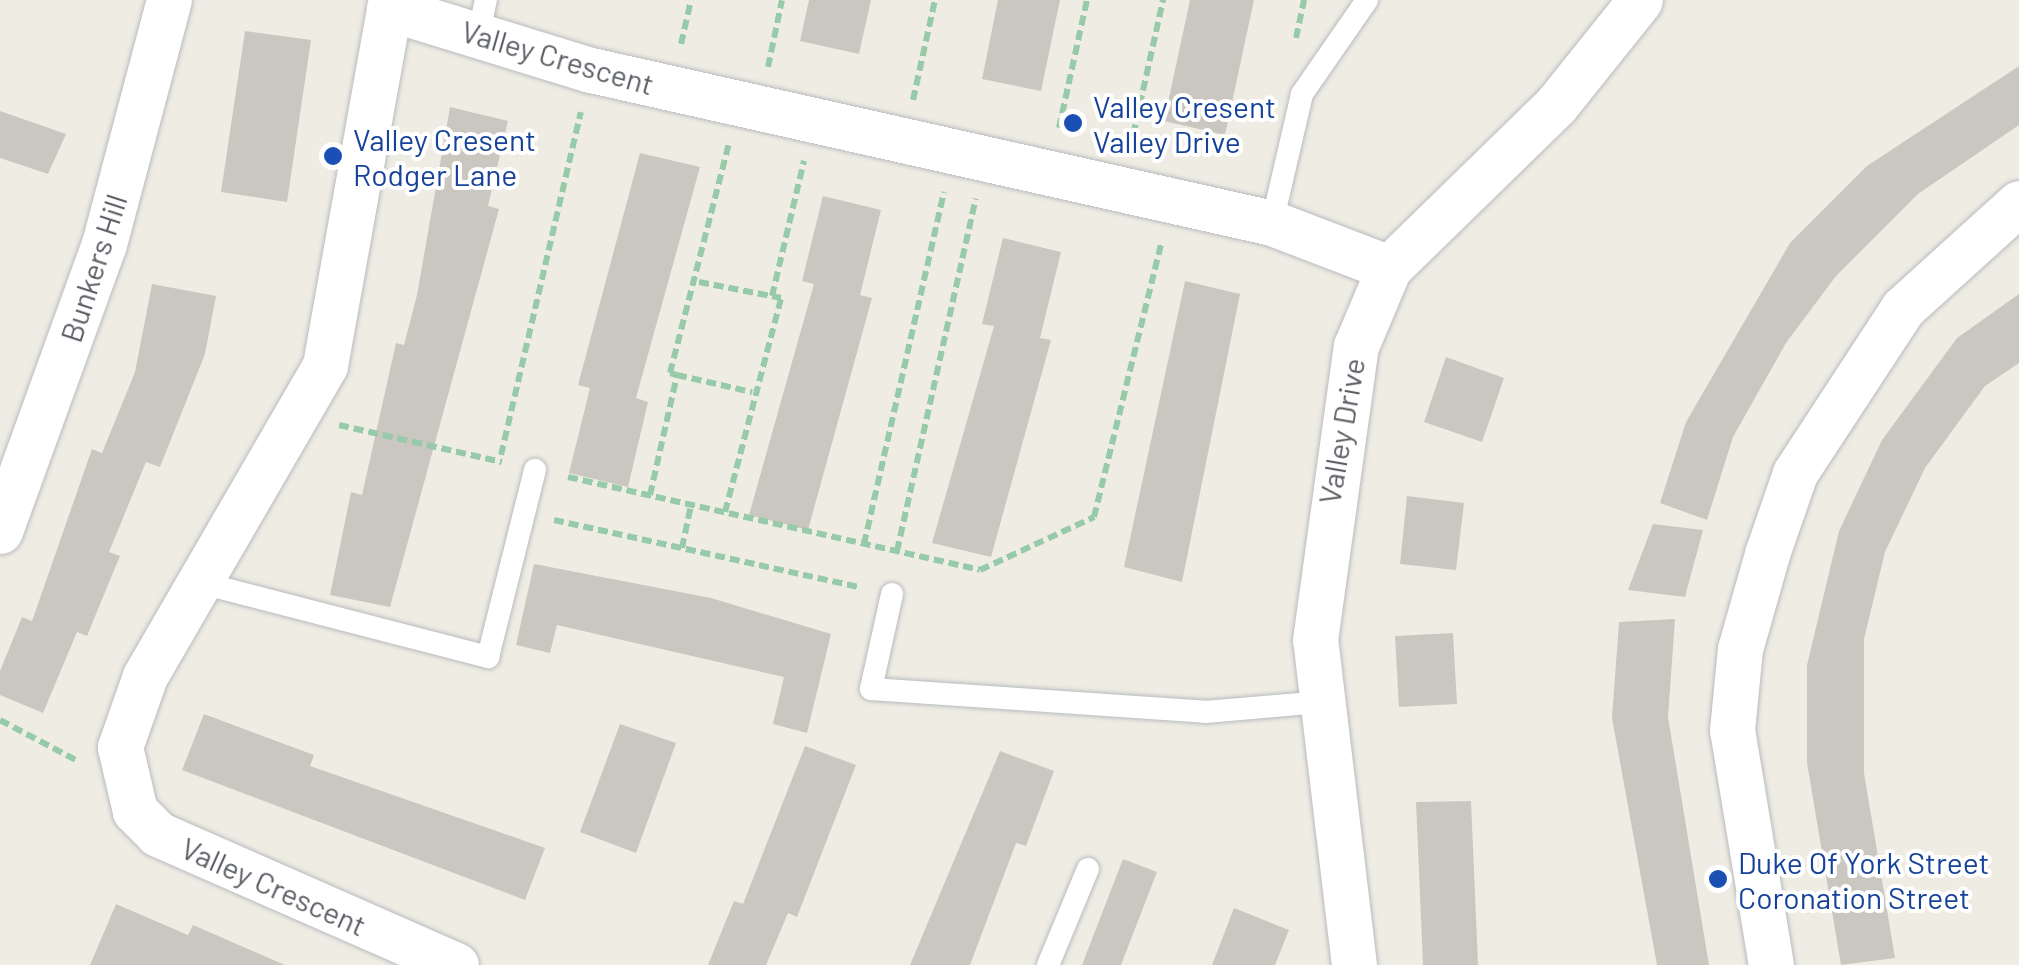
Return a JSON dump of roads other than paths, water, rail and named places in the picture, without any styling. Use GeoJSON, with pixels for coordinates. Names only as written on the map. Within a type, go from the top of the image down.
{"type":"FeatureCollection","features":[{"type":"Feature","properties":{"kind":"street","name":"Bunkers Hill"},"geometry":{"type":"LineString","coordinates":[[0,531],[104,244],[170,0]]}},
{"type":"Feature","properties":{"kind":"street","name":"Valley Drive"},"geometry":{"type":"LineString","coordinates":[[1354,965],[1315,640],[1330,490],[1356,346],[1389,268],[1556,105],[1640,0]]}},
{"type":"Feature","properties":{"kind":"street","name":"Valley Crescent"},"geometry":{"type":"LineString","coordinates":[[456,965],[158,834],[126,786],[126,718],[198,582],[302,417],[325,365],[381,4],[482,18],[591,70],[1272,223],[1389,268]]}},
{"type":"Feature","properties":{"kind":"street"},"geometry":{"type":"LineString","coordinates":[[1772,965],[1732,730],[1740,649],[1768,551],[1795,473],[1903,308],[2019,203]]}},
{"type":"Feature","properties":{"kind":"lane"},"geometry":{"type":"LineString","coordinates":[[1272,223],[1302,94],[1367,0]]}},
{"type":"Feature","properties":{"kind":"lane"},"geometry":{"type":"LineString","coordinates":[[198,582],[488,657],[535,470]]}},
{"type":"Feature","properties":{"kind":"lane"},"geometry":{"type":"LineString","coordinates":[[892,594],[871,689],[1206,712],[1321,702]]}},
{"type":"Feature","properties":{"kind":"lane"},"geometry":{"type":"LineString","coordinates":[[1048,965],[1088,868]]}},
{"type":"Feature","properties":{"kind":"place","name":"Valley Cresent Valley Drive"},"geometry":{"type":"Point","coordinates":[1073,123]}},
{"type":"Feature","properties":{"kind":"place","name":"Valley Cresent Rodger Lane"},"geometry":{"type":"Point","coordinates":[333,156]}},
{"type":"Feature","properties":{"kind":"place","name":"Duke Of York Street Coronation Street"},"geometry":{"type":"Point","coordinates":[1718,879]}}]}
